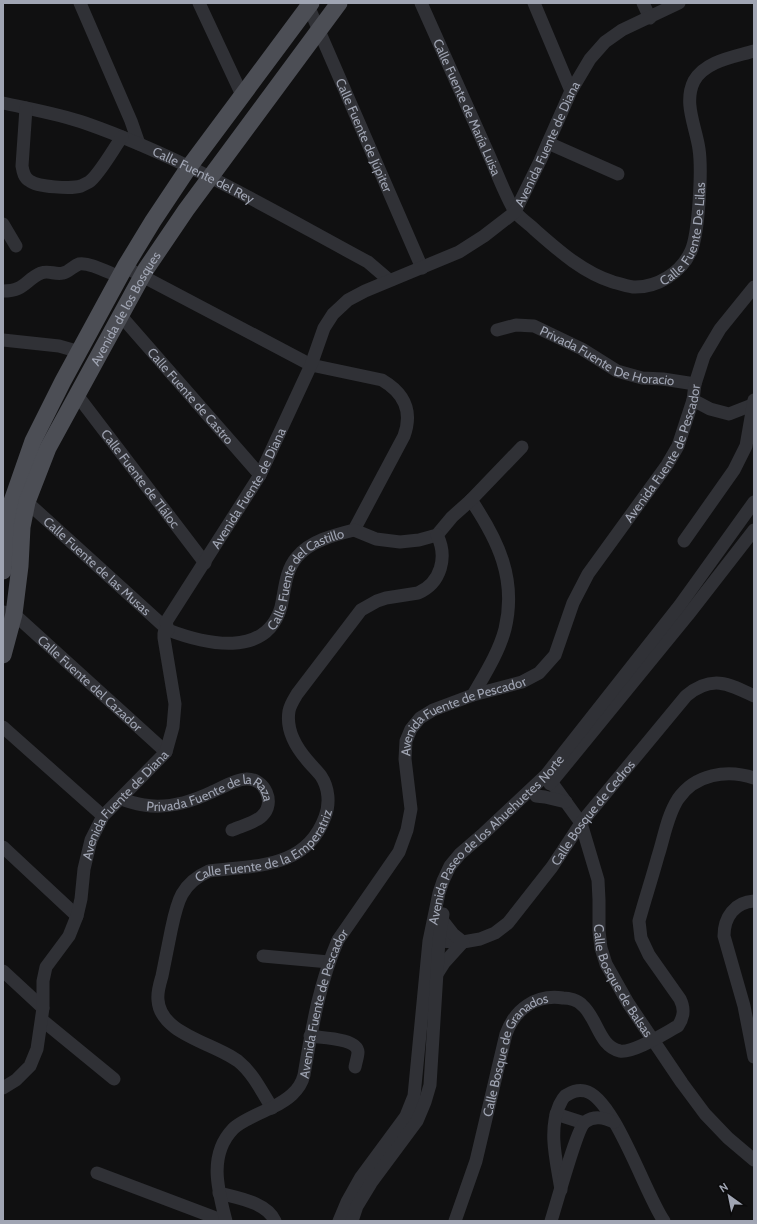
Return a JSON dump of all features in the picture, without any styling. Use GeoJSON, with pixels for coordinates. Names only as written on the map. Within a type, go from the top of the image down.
{"type":"FeatureCollection","features":[{"type":"Feature","properties":{"kind":"main road","name":"Avenida de los Bosques"},"geometry":{"type":"LineString","coordinates":[[3,655],[8,613],[20,566],[22,527],[14,502],[48,448],[143,276],[182,216],[339,3]]}},
{"type":"Feature","properties":{"kind":"main road","name":"Avenida de los Bosques"},"geometry":{"type":"LineString","coordinates":[[3,571],[7,522],[33,441],[122,272],[153,221],[189,167],[309,4]]}},
{"type":"Feature","properties":{"kind":"street"},"geometry":{"type":"LineString","coordinates":[[80,3],[131,121],[139,144]]}},
{"type":"Feature","properties":{"kind":"street"},"geometry":{"type":"LineString","coordinates":[[199,3],[242,95]]}},
{"type":"Feature","properties":{"kind":"street","name":"Calle Fuente de María Luisa"},"geometry":{"type":"LineString","coordinates":[[421,3],[515,212]]}},
{"type":"Feature","properties":{"kind":"street"},"geometry":{"type":"LineString","coordinates":[[534,3],[571,91]]}},
{"type":"Feature","properties":{"kind":"street"},"geometry":{"type":"LineString","coordinates":[[643,3],[650,18]]}},
{"type":"Feature","properties":{"kind":"street","name":"Avenida Fuente de Diana"},"geometry":{"type":"LineString","coordinates":[[3,1088],[16,1080],[30,1066],[37,1049],[42,1014],[43,980],[46,968],[69,936],[77,916],[84,870],[91,840],[103,816],[166,752],[175,715],[174,693],[164,638],[164,633],[168,630],[166,622],[260,475],[312,365],[324,328],[334,314],[348,300],[389,280],[459,252],[484,236],[515,212],[571,91],[590,59],[605,42],[622,30],[679,3]]}},
{"type":"Feature","properties":{"kind":"street","name":"Calle Fuente de Júpiter"},"geometry":{"type":"LineString","coordinates":[[309,4],[318,31],[422,268]]}},
{"type":"Feature","properties":{"kind":"street","name":"Calle Fuente De Lilas"},"geometry":{"type":"LineString","coordinates":[[515,212],[569,259],[588,271],[628,287],[644,287],[663,281],[680,267],[691,251],[696,230],[700,168],[699,148],[690,110],[690,93],[695,81],[704,70],[720,60],[754,51]]}},
{"type":"Feature","properties":{"kind":"street","name":"Calle Fuente del Rey"},"geometry":{"type":"LineString","coordinates":[[3,103],[84,123],[139,144],[210,177],[368,262],[389,280]]}},
{"type":"Feature","properties":{"kind":"street"},"geometry":{"type":"LineString","coordinates":[[26,108],[22,166],[23,174],[28,181],[36,185],[73,187],[81,186],[90,182],[122,137]]}},
{"type":"Feature","properties":{"kind":"street"},"geometry":{"type":"LineString","coordinates":[[548,142],[618,174]]}},
{"type":"Feature","properties":{"kind":"street"},"geometry":{"type":"LineString","coordinates":[[3,224],[16,246]]}},
{"type":"Feature","properties":{"kind":"street","name":"Calle Fuente del Castillo"},"geometry":{"type":"LineString","coordinates":[[3,291],[16,290],[42,273],[63,273],[80,264],[87,264],[143,276],[312,365],[382,380],[390,384],[401,396],[407,409],[408,424],[404,436],[354,530],[322,539],[296,558],[289,571],[278,615],[270,627],[258,637],[237,644],[214,642],[183,636],[168,630]]}},
{"type":"Feature","properties":{"kind":"street","name":"Avenida Fuente de Pescador"},"geometry":{"type":"LineString","coordinates":[[225,1221],[219,1193],[216,1166],[221,1144],[234,1128],[286,1100],[300,1085],[304,1075],[310,1036],[321,985],[338,940],[399,852],[407,830],[412,809],[404,759],[406,741],[411,729],[420,718],[434,710],[473,695],[522,682],[539,673],[554,655],[573,603],[588,574],[668,464],[678,446],[693,400],[695,384],[704,356],[711,342],[720,328],[754,288]]}},
{"type":"Feature","properties":{"kind":"street","name":"Calle Fuente de Castro"},"geometry":{"type":"LineString","coordinates":[[121,316],[260,475]]}},
{"type":"Feature","properties":{"kind":"street","name":"Privada Fuente De Horacio"},"geometry":{"type":"LineString","coordinates":[[497,330],[516,325],[534,326],[582,349],[617,371],[642,378],[664,379],[695,384]]}},
{"type":"Feature","properties":{"kind":"street"},"geometry":{"type":"LineString","coordinates":[[3,340],[59,346],[80,352]]}},
{"type":"Feature","properties":{"kind":"street","name":"Calle Fuente de Tláloc"},"geometry":{"type":"LineString","coordinates":[[78,395],[205,563]]}},
{"type":"Feature","properties":{"kind":"street"},"geometry":{"type":"LineString","coordinates":[[693,400],[710,409],[729,414],[753,403]]}},
{"type":"Feature","properties":{"kind":"street"},"geometry":{"type":"LineString","coordinates":[[684,541],[734,470],[746,446],[753,403]]}},
{"type":"Feature","properties":{"kind":"street"},"geometry":{"type":"LineString","coordinates":[[354,530],[376,539],[400,542],[419,540],[437,535],[452,517],[471,500],[522,447]]}},
{"type":"Feature","properties":{"kind":"street"},"geometry":{"type":"LineString","coordinates":[[471,500],[485,520],[499,548],[507,573],[509,605],[505,630],[493,658],[473,695]]}},
{"type":"Feature","properties":{"kind":"street","name":"Calle Fuente de las Musas"},"geometry":{"type":"LineString","coordinates":[[14,502],[168,630]]}},
{"type":"Feature","properties":{"kind":"street","name":"Avenida Paseo de los Ahuehuetes Norte"},"geometry":{"type":"LineString","coordinates":[[352,1221],[357,1206],[371,1183],[417,1121],[430,1085],[436,976],[434,941],[442,920],[446,894],[450,881],[458,868],[469,856],[536,796],[680,605],[754,502]]}},
{"type":"Feature","properties":{"kind":"street","name":"Avenida Paseo de los Ahuehuetes Norte"},"geometry":{"type":"LineString","coordinates":[[339,1221],[347,1202],[361,1177],[406,1116],[414,1096],[434,941],[438,893],[450,866],[460,854],[549,779],[688,614],[754,530]]}},
{"type":"Feature","properties":{"kind":"street","name":"Calle Fuente de la Emperatriz"},"geometry":{"type":"LineString","coordinates":[[272,1108],[250,1072],[239,1062],[222,1051],[174,1027],[166,1020],[160,1010],[158,994],[177,903],[183,891],[201,874],[209,871],[274,863],[294,855],[308,845],[321,829],[328,810],[328,793],[321,777],[294,742],[288,725],[289,709],[297,694],[361,610],[386,598],[418,593],[434,580],[438,575],[442,562],[442,548],[437,535]]}},
{"type":"Feature","properties":{"kind":"street","name":"Calle Fuente del Cazador"},"geometry":{"type":"LineString","coordinates":[[8,613],[166,752]]}},
{"type":"Feature","properties":{"kind":"street","name":"Calle Bosque de Cedros"},"geometry":{"type":"LineString","coordinates":[[434,941],[463,942],[480,940],[495,933],[508,923],[548,872],[581,823],[686,696],[691,692],[710,684],[724,684],[732,685],[754,696]]}},
{"type":"Feature","properties":{"kind":"street"},"geometry":{"type":"LineString","coordinates":[[3,727],[103,816]]}},
{"type":"Feature","properties":{"kind":"street","name":"Calle Bosque de Granados"},"geometry":{"type":"LineString","coordinates":[[454,1221],[476,1161],[506,1034],[513,1020],[523,1008],[542,999],[558,997],[567,998],[582,1004],[607,1044],[615,1049],[624,1051],[633,1050],[678,1026],[683,1013],[680,999],[649,955],[641,938],[639,921],[670,816],[679,799],[691,785],[709,776],[728,773],[745,775],[754,778]]}},
{"type":"Feature","properties":{"kind":"street","name":"Privada Fuente de la Raza"},"geometry":{"type":"LineString","coordinates":[[120,799],[144,805],[164,806],[187,802],[243,779],[259,782],[268,795],[267,810],[260,818],[232,830]]}},
{"type":"Feature","properties":{"kind":"street","name":"Calle Bosque de Balsas"},"geometry":{"type":"LineString","coordinates":[[549,779],[581,823],[598,880],[599,931],[601,948],[606,964],[628,1003],[682,1083],[705,1114],[728,1138],[754,1160]]}},
{"type":"Feature","properties":{"kind":"street"},"geometry":{"type":"LineString","coordinates":[[536,796],[566,802]]}},
{"type":"Feature","properties":{"kind":"street"},"geometry":{"type":"LineString","coordinates":[[3,847],[77,916]]}},
{"type":"Feature","properties":{"kind":"street"},"geometry":{"type":"LineString","coordinates":[[754,901],[746,902],[736,908],[728,917],[724,929],[724,936],[744,1006],[754,1057]]}},
{"type":"Feature","properties":{"kind":"street"},"geometry":{"type":"LineString","coordinates":[[436,976],[444,963],[463,942],[453,934],[442,920]]}},
{"type":"Feature","properties":{"kind":"street"},"geometry":{"type":"LineString","coordinates":[[262,956],[329,962]]}},
{"type":"Feature","properties":{"kind":"street"},"geometry":{"type":"LineString","coordinates":[[3,971],[42,1014],[114,1079]]}},
{"type":"Feature","properties":{"kind":"street"},"geometry":{"type":"LineString","coordinates":[[310,1036],[352,1043],[357,1048],[358,1052],[355,1067]]}},
{"type":"Feature","properties":{"kind":"street"},"geometry":{"type":"LineString","coordinates":[[561,1190],[553,1141],[556,1114],[562,1098],[574,1090],[586,1091],[598,1100],[614,1122],[664,1221]]}},
{"type":"Feature","properties":{"kind":"street"},"geometry":{"type":"LineString","coordinates":[[556,1114],[584,1123]]}},
{"type":"Feature","properties":{"kind":"street"},"geometry":{"type":"LineString","coordinates":[[551,1221],[574,1146],[584,1123],[593,1117],[604,1117],[614,1122]]}},
{"type":"Feature","properties":{"kind":"street"},"geometry":{"type":"LineString","coordinates":[[553,1141],[574,1146]]}},
{"type":"Feature","properties":{"kind":"street"},"geometry":{"type":"LineString","coordinates":[[97,1174],[225,1221]]}},
{"type":"Feature","properties":{"kind":"street"},"geometry":{"type":"LineString","coordinates":[[219,1193],[256,1204],[267,1210],[275,1221]]}}]}
